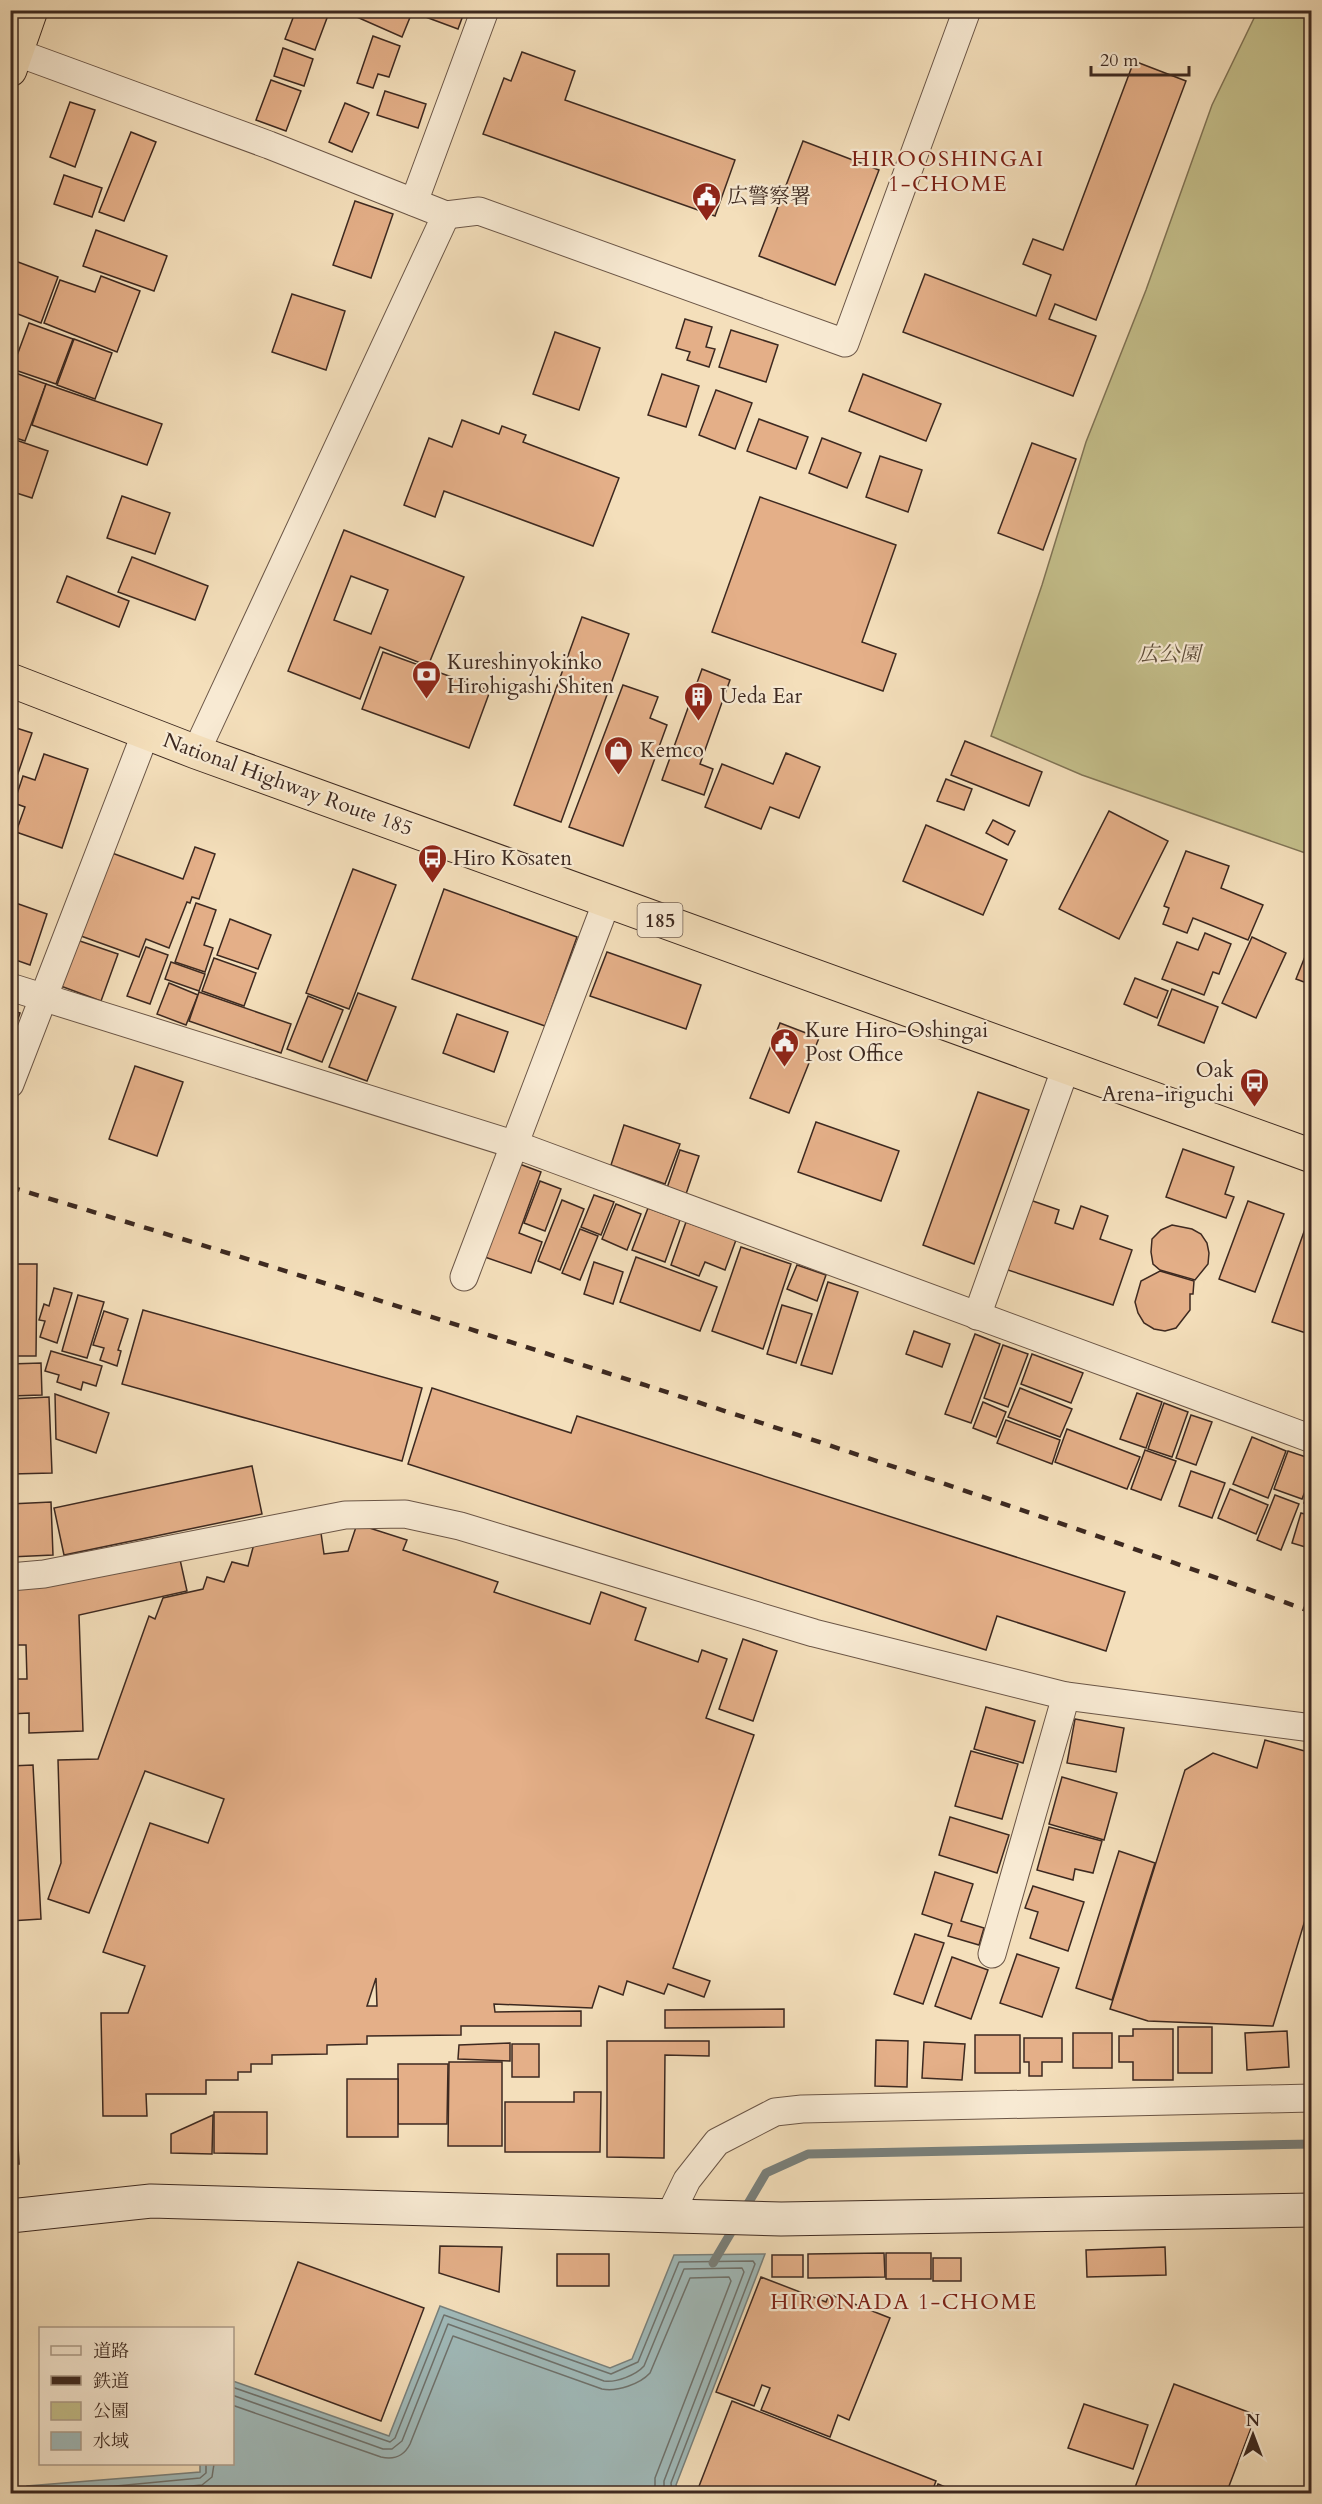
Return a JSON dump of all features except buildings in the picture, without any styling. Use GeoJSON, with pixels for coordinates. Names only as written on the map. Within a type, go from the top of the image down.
{"type":"FeatureCollection","features":[{"type":"Feature","properties":{"kind":"highway"},"geometry":{"type":"LineString","coordinates":[[12,57],[31,10]]}},
{"type":"Feature","properties":{"kind":"highway","name":"National Highway Route 185"},"geometry":{"type":"LineString","coordinates":[[10,680],[196,752],[1311,1156]]}},
{"type":"Feature","properties":{"kind":"street"},"geometry":{"type":"LineString","coordinates":[[414,202],[485,10]]}},
{"type":"Feature","properties":{"kind":"street"},"geometry":{"type":"LineString","coordinates":[[12,57],[269,145],[446,215],[479,211],[844,343],[967,10]]}},
{"type":"Feature","properties":{"kind":"street"},"geometry":{"type":"LineString","coordinates":[[196,752],[446,215]]}},
{"type":"Feature","properties":{"kind":"street"},"geometry":{"type":"LineString","coordinates":[[10,1084],[146,732]]}},
{"type":"Feature","properties":{"kind":"street"},"geometry":{"type":"LineString","coordinates":[[464,1277],[607,901]]}},
{"type":"Feature","properties":{"kind":"street"},"geometry":{"type":"LineString","coordinates":[[10,987],[514,1145],[1311,1439]]}},
{"type":"Feature","properties":{"kind":"street"},"geometry":{"type":"LineString","coordinates":[[977,1316],[1066,1067]]}},
{"type":"Feature","properties":{"kind":"street"},"geometry":{"type":"LineString","coordinates":[[10,1577],[44,1574],[345,1515],[405,1514],[460,1526],[814,1633],[1066,1696],[1311,1728]]}},
{"type":"Feature","properties":{"kind":"street"},"geometry":{"type":"LineString","coordinates":[[992,1954],[1066,1696]]}},
{"type":"Feature","properties":{"kind":"street"},"geometry":{"type":"LineString","coordinates":[[682,2217],[687,2180],[717,2142],[775,2112],[802,2109],[1311,2097]]}},
{"type":"Feature","properties":{"kind":"street"},"geometry":{"type":"LineString","coordinates":[[10,2216],[151,2201],[781,2219],[1311,2210]]}},
{"type":"Feature","properties":{"kind":"green space","name":"広公園"},"geometry":{"type":"Polygon","coordinates":[[[1258,10],[1311,11],[1311,855],[1082,775],[991,736],[1042,585],[1086,442],[1146,290],[1212,105],[1258,10]]]}},
{"type":"Feature","properties":{"kind":"water"},"geometry":{"type":"Polygon","coordinates":[[[765,2254],[676,2485],[678,2493],[26,2493],[27,2486],[200,2472],[200,2465],[234,2465],[234,2381],[389,2436],[440,2306],[610,2368],[632,2359],[674,2255],[765,2254]]]}},
{"type":"Feature","properties":{"kind":"waterway"},"geometry":{"type":"LineString","coordinates":[[743,2212],[766,2173],[808,2154],[1312,2144]]}},
{"type":"Feature","properties":{"kind":"waterway"},"geometry":{"type":"LineString","coordinates":[[713,2263],[736,2224]]}},
{"type":"Feature","properties":{"kind":"railway"},"geometry":{"type":"LineString","coordinates":[[10,1187],[157,1231],[685,1398],[1044,1518],[1312,1612]]}},
{"type":"Feature","properties":{"kind":"place","name":"広警察署"},"geometry":{"type":"Point","coordinates":[706,222]}},
{"type":"Feature","properties":{"kind":"place","name":"Kureshinyokinko Hirohigashi Shiten"},"geometry":{"type":"Point","coordinates":[426,700]}},
{"type":"Feature","properties":{"kind":"place","name":"Ueda Ear"},"geometry":{"type":"Point","coordinates":[699,722]}},
{"type":"Feature","properties":{"kind":"place","name":"Kemco"},"geometry":{"type":"Point","coordinates":[619,776]}},
{"type":"Feature","properties":{"kind":"place","name":"Hiro Kosaten"},"geometry":{"type":"Point","coordinates":[432,884]}},
{"type":"Feature","properties":{"kind":"place","name":"Kure Hiro-Oshingai Post Office"},"geometry":{"type":"Point","coordinates":[784,1068]}},
{"type":"Feature","properties":{"kind":"place","name":"Oak Arena-iriguchi"},"geometry":{"type":"Point","coordinates":[1255,1108]}},
{"type":"Feature","properties":{"kind":"district","name":"HIROOSHINGAI 1-CHOME"},"geometry":{"type":"Point","coordinates":[948,170]}},
{"type":"Feature","properties":{"kind":"district","name":"HIRONADA 1-CHOME"},"geometry":{"type":"Point","coordinates":[904,2301]}}]}
